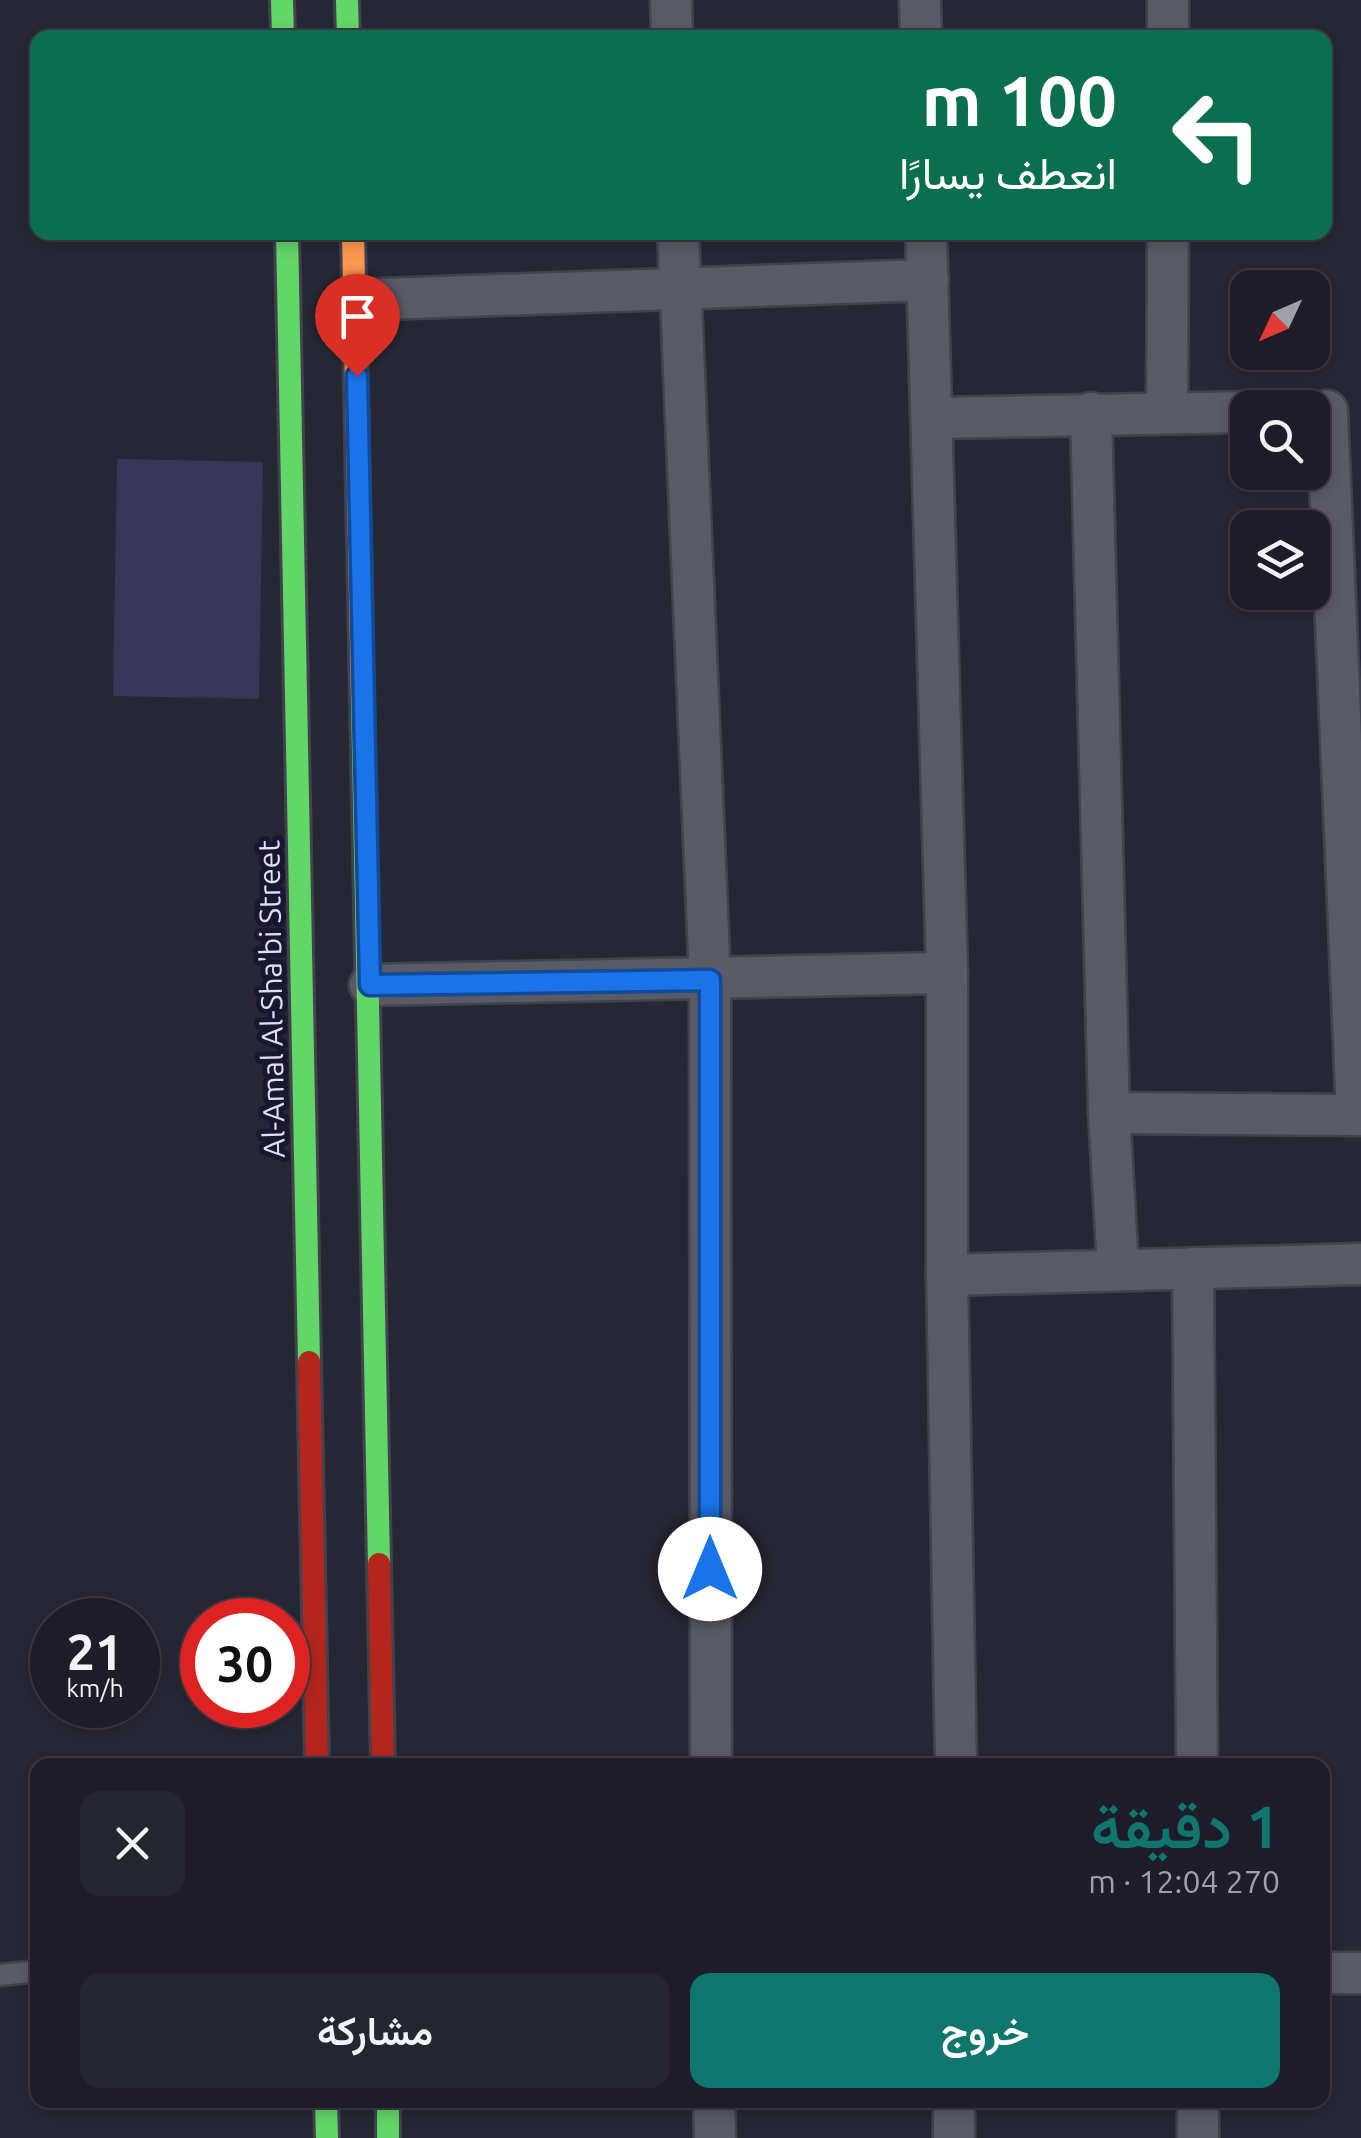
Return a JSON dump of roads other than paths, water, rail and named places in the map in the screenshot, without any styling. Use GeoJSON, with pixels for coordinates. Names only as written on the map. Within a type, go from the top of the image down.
{"type":"FeatureCollection","features":[{"type":"Feature","properties":{"kind":"main road"},"geometry":{"type":"LineString","coordinates":[[282,0],[283,30]]}},
{"type":"Feature","properties":{"kind":"main road"},"geometry":{"type":"LineString","coordinates":[[347,0],[348,30]]}},
{"type":"Feature","properties":{"kind":"main road","name":"Al-Amal Al-Sha'bi Street"},"geometry":{"type":"LineString","coordinates":[[287,240],[317,1758]]}},
{"type":"Feature","properties":{"kind":"main road"},"geometry":{"type":"LineString","coordinates":[[353,240],[383,1758]]}},
{"type":"Feature","properties":{"kind":"main road"},"geometry":{"type":"LineString","coordinates":[[326,2108],[327,2138]]}},
{"type":"Feature","properties":{"kind":"main road"},"geometry":{"type":"LineString","coordinates":[[388,2108],[388,2138]]}},
{"type":"Feature","properties":{"kind":"street"},"geometry":{"type":"LineString","coordinates":[[671,0],[672,30]]}},
{"type":"Feature","properties":{"kind":"street"},"geometry":{"type":"LineString","coordinates":[[920,0],[922,30]]}},
{"type":"Feature","properties":{"kind":"street"},"geometry":{"type":"LineString","coordinates":[[1168,0],[1168,30]]}},
{"type":"Feature","properties":{"kind":"street"},"geometry":{"type":"LineString","coordinates":[[678,240],[710,980],[711,1758]]}},
{"type":"Feature","properties":{"kind":"street"},"geometry":{"type":"LineString","coordinates":[[926,240],[947,973],[947,1275],[956,1758]]}},
{"type":"Feature","properties":{"kind":"street"},"geometry":{"type":"LineString","coordinates":[[1168,240],[1168,412]]}},
{"type":"Feature","properties":{"kind":"street"},"geometry":{"type":"LineString","coordinates":[[355,300],[928,280]]}},
{"type":"Feature","properties":{"kind":"street"},"geometry":{"type":"LineString","coordinates":[[1109,1113],[1359,1115],[1333,411]]}},
{"type":"Feature","properties":{"kind":"street"},"geometry":{"type":"LineString","coordinates":[[934,418],[1230,412]]}},
{"type":"Feature","properties":{"kind":"street"},"geometry":{"type":"LineString","coordinates":[[1091,413],[1109,1113],[1118,1268]]}},
{"type":"Feature","properties":{"kind":"street"},"geometry":{"type":"LineString","coordinates":[[370,985],[947,973]]}},
{"type":"Feature","properties":{"kind":"street"},"geometry":{"type":"LineString","coordinates":[[947,1275],[1361,1264]]}},
{"type":"Feature","properties":{"kind":"street"},"geometry":{"type":"LineString","coordinates":[[1193,1268],[1197,1758]]}},
{"type":"Feature","properties":{"kind":"street"},"geometry":{"type":"LineString","coordinates":[[1330,1974],[1361,1974]]}},
{"type":"Feature","properties":{"kind":"street"},"geometry":{"type":"LineString","coordinates":[[714,2108],[715,2138]]}},
{"type":"Feature","properties":{"kind":"street"},"geometry":{"type":"LineString","coordinates":[[954,2108],[954,2138]]}},
{"type":"Feature","properties":{"kind":"street"},"geometry":{"type":"LineString","coordinates":[[1198,2108],[1198,2138]]}},
{"type":"Feature","properties":{"kind":"lane"},"geometry":{"type":"LineString","coordinates":[[0,1976],[30,1972]]}}]}
